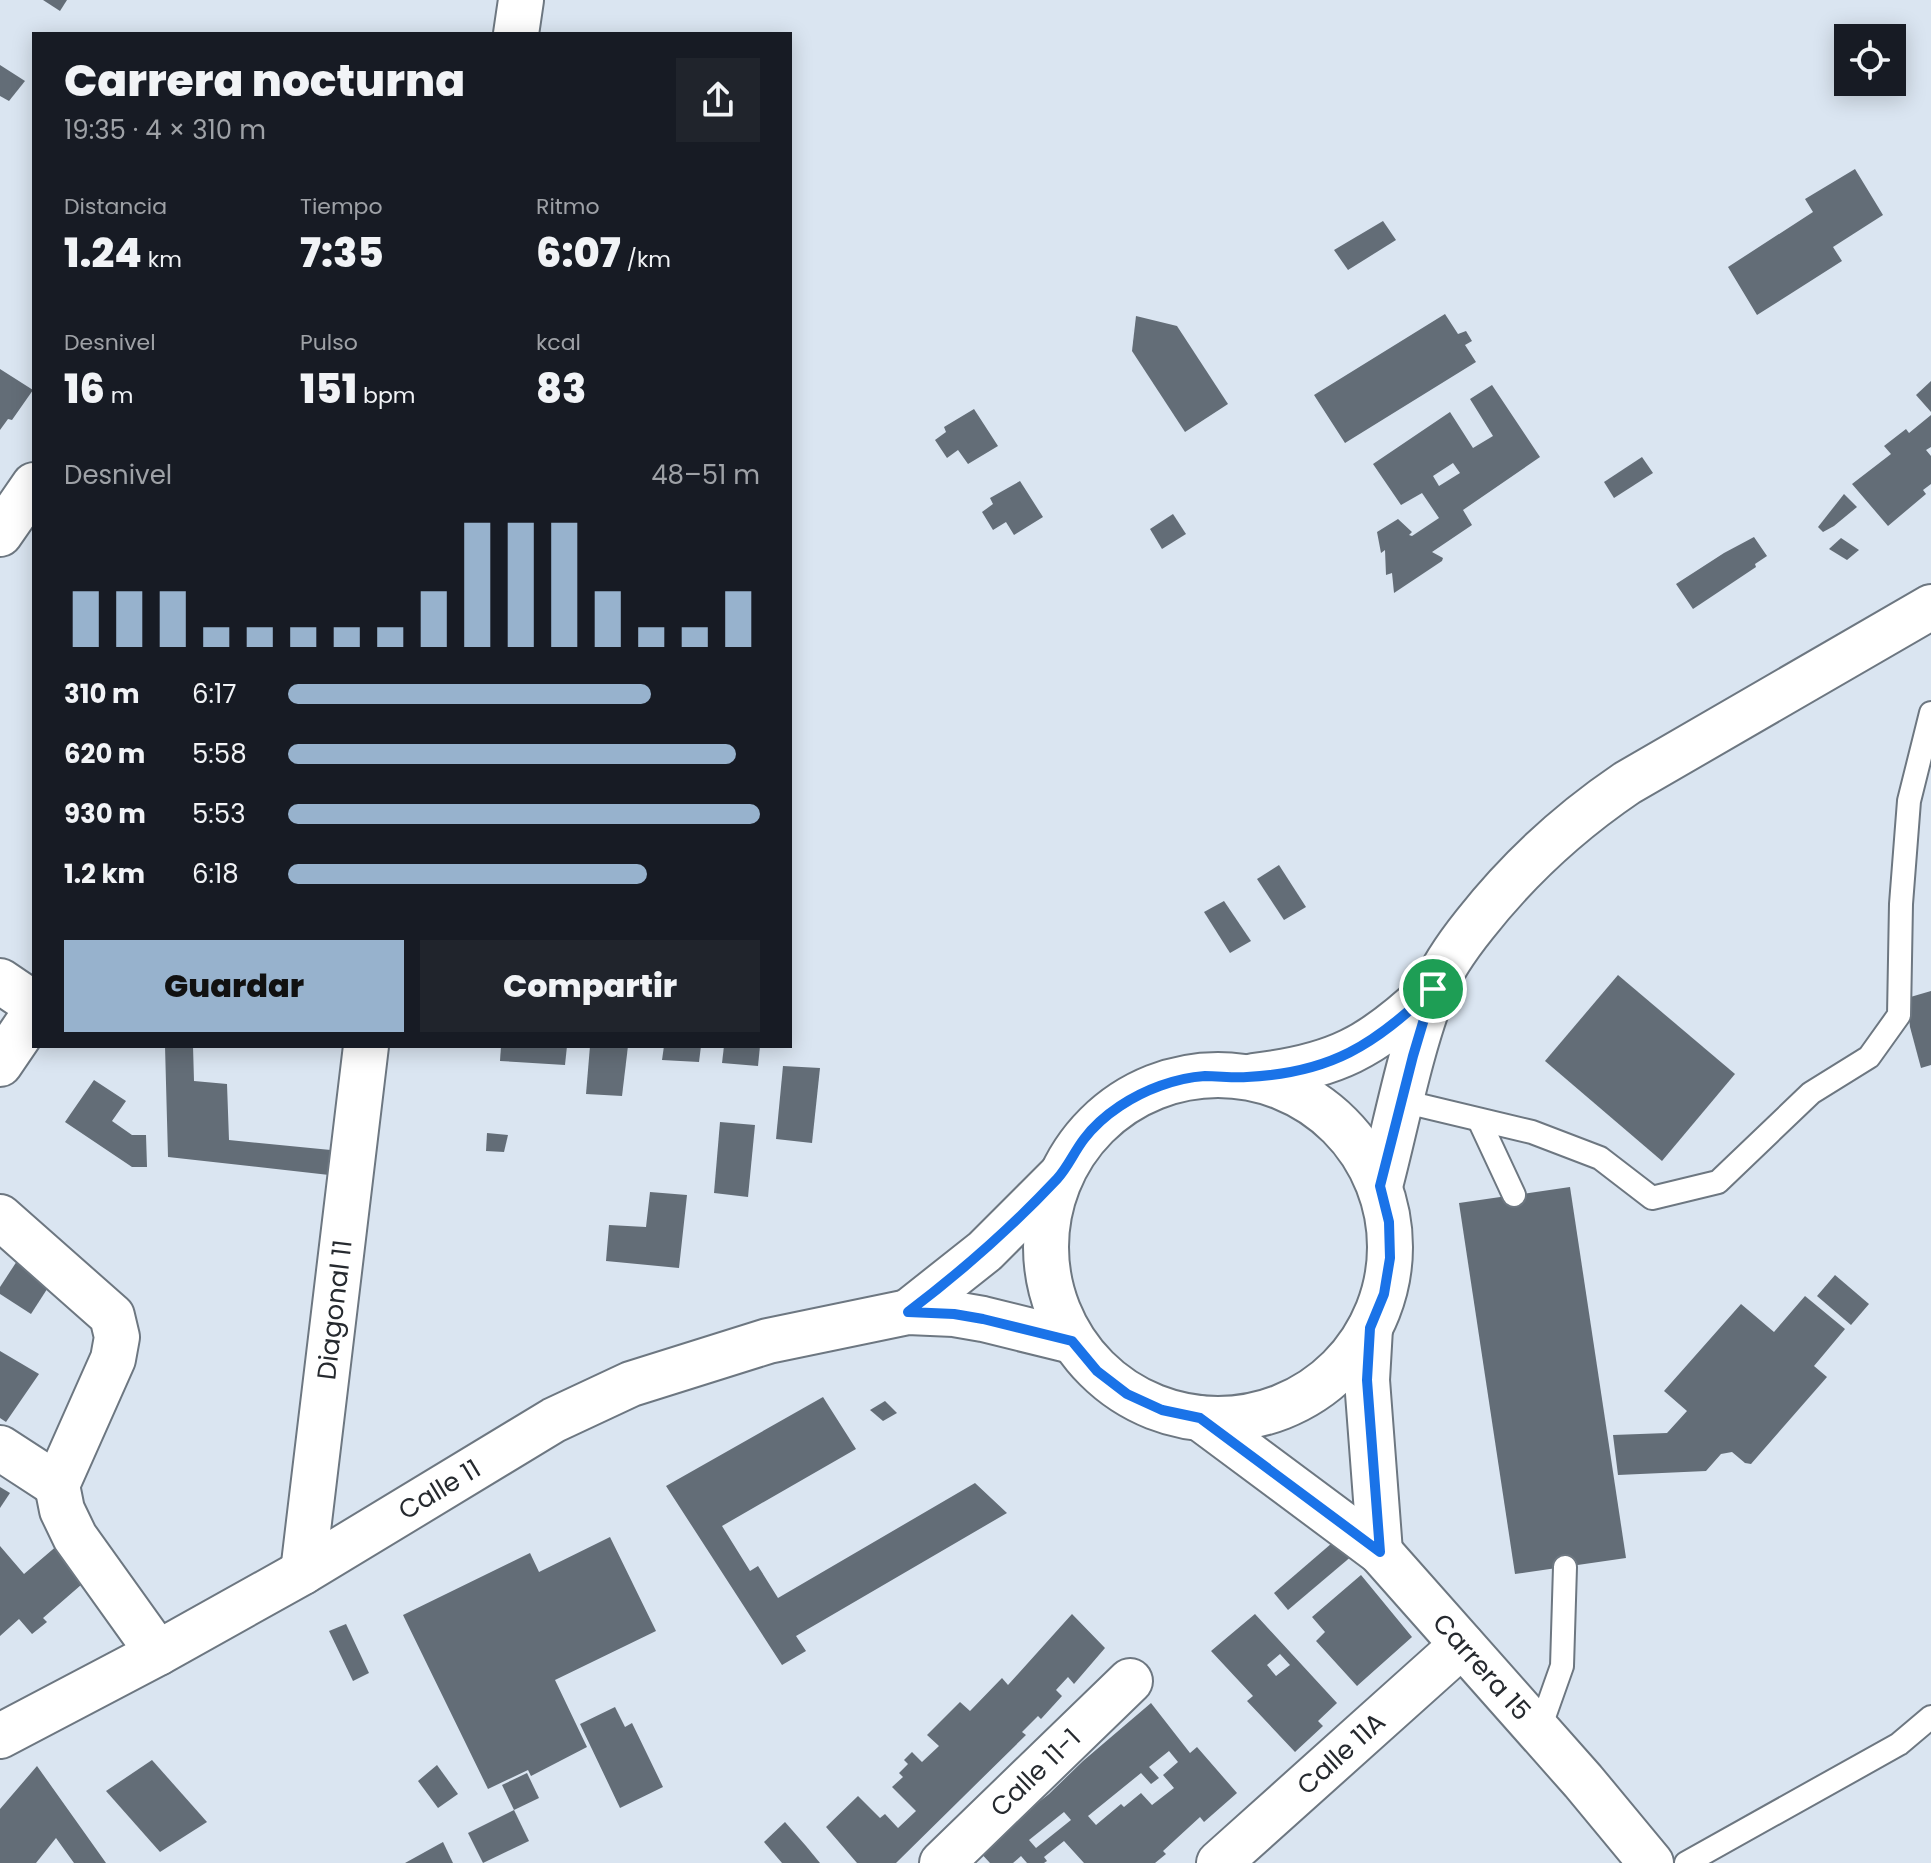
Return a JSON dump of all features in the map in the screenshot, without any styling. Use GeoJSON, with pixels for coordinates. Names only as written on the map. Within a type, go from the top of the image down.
{"type":"FeatureCollection","features":[{"type":"Feature","properties":{"kind":"main road"},"geometry":{"type":"LineString","coordinates":[[516,32],[521,0]]}},
{"type":"Feature","properties":{"kind":"main road"},"geometry":{"type":"LineString","coordinates":[[0,534],[32,488]]}},
{"type":"Feature","properties":{"kind":"main road"},"geometry":{"type":"LineString","coordinates":[[1380,1186],[1433,989],[1460,944],[1514,878],[1549,842],[1589,808],[1666,759],[1931,607]]}},
{"type":"Feature","properties":{"kind":"main road"},"geometry":{"type":"LineString","coordinates":[[0,981],[32,1003]]}},
{"type":"Feature","properties":{"kind":"main road"},"geometry":{"type":"LineString","coordinates":[[1247,1077],[1289,1090],[1328,1114],[1358,1147],[1380,1186],[1389,1222],[1390,1258],[1384,1294],[1370,1328],[1346,1361],[1316,1388],[1280,1407],[1254,1414],[1200,1418],[1162,1410],[1127,1394],[1097,1371],[1072,1341],[1053,1302],[1045,1259],[1048,1216],[1061,1175],[1085,1137],[1118,1107],[1158,1086],[1202,1076],[1247,1077],[1306,1069],[1349,1053],[1388,1030],[1433,989]]}},
{"type":"Feature","properties":{"kind":"main road"},"geometry":{"type":"LineString","coordinates":[[0,1064],[32,1017]]}},
{"type":"Feature","properties":{"kind":"main road","name":"Diagonal 11"},"geometry":{"type":"LineString","coordinates":[[303,1572],[366,1048]]}},
{"type":"Feature","properties":{"kind":"main road","name":"Calle 11"},"geometry":{"type":"LineString","coordinates":[[908,1312],[985,1251],[1061,1175]]}},
{"type":"Feature","properties":{"kind":"main road"},"geometry":{"type":"LineString","coordinates":[[0,1217],[112,1316],[117,1337],[113,1359],[57,1485],[62,1510],[75,1537],[158,1653]]}},
{"type":"Feature","properties":{"kind":"main road","name":"Calle 11"},"geometry":{"type":"LineString","coordinates":[[0,1736],[303,1572],[554,1420],[631,1384],[768,1341],[908,1312],[969,1317],[1072,1341]]}},
{"type":"Feature","properties":{"kind":"main road"},"geometry":{"type":"LineString","coordinates":[[1370,1328],[1367,1380],[1380,1552]]}},
{"type":"Feature","properties":{"kind":"main road","name":"Carrera 15"},"geometry":{"type":"LineString","coordinates":[[1200,1418],[1380,1552],[1583,1781],[1651,1863]]}},
{"type":"Feature","properties":{"kind":"main road"},"geometry":{"type":"LineString","coordinates":[[0,1448],[57,1485]]}},
{"type":"Feature","properties":{"kind":"main road","name":"Calle 11A"},"geometry":{"type":"LineString","coordinates":[[1219,1863],[1462,1645]]}},
{"type":"Feature","properties":{"kind":"main road","name":"Calle 11-1"},"geometry":{"type":"LineString","coordinates":[[942,1863],[1130,1681]]}},
{"type":"Feature","properties":{"kind":"main road","name":"Carrera 15"},"geometry":{"type":"LineString","coordinates":[[1583,1781],[1685,1863]]}},
{"type":"Feature","properties":{"kind":"lane"},"geometry":{"type":"LineString","coordinates":[[1402,1101],[1532,1132],[1600,1158],[1652,1198],[1718,1182],[1811,1093],[1869,1057],[1899,1015],[1901,904],[1909,801],[1931,713]]}},
{"type":"Feature","properties":{"kind":"lane"},"geometry":{"type":"LineString","coordinates":[[1479,1120],[1514,1195]]}},
{"type":"Feature","properties":{"kind":"lane"},"geometry":{"type":"LineString","coordinates":[[1539,1731],[1562,1666],[1565,1567]]}},
{"type":"Feature","properties":{"kind":"lane"},"geometry":{"type":"LineString","coordinates":[[1685,1863],[1899,1744],[1931,1717]]}},
{"type":"Feature","properties":{"kind":"building"},"geometry":{"type":"Polygon","coordinates":[[[43,0],[67,0],[60,11],[43,0]]]}},
{"type":"Feature","properties":{"kind":"building"},"geometry":{"type":"Polygon","coordinates":[[[0,65],[25,81],[9,101],[0,96],[0,65]]]}},
{"type":"Feature","properties":{"kind":"building"},"geometry":{"type":"Polygon","coordinates":[[[1855,169],[1883,215],[1833,247],[1842,261],[1757,315],[1728,267],[1813,212],[1805,199],[1855,169]]]}},
{"type":"Feature","properties":{"kind":"building"},"geometry":{"type":"Polygon","coordinates":[[[1383,221],[1396,240],[1348,270],[1334,250],[1383,221]]]}},
{"type":"Feature","properties":{"kind":"building"},"geometry":{"type":"Polygon","coordinates":[[[1445,314],[1458,334],[1466,331],[1472,341],[1465,345],[1476,362],[1345,443],[1314,395],[1445,314]]]}},
{"type":"Feature","properties":{"kind":"building"},"geometry":{"type":"Polygon","coordinates":[[[1136,316],[1177,326],[1228,404],[1185,432],[1132,351],[1136,316]]]}},
{"type":"Feature","properties":{"kind":"building"},"geometry":{"type":"Polygon","coordinates":[[[0,369],[32,391],[12,420],[8,419],[0,430],[0,369]]]}},
{"type":"Feature","properties":{"kind":"building"},"geometry":{"type":"Polygon","coordinates":[[[1931,381],[1931,412],[1916,395],[1931,381]]]}},
{"type":"Feature","properties":{"kind":"building"},"geometry":{"type":"Polygon","coordinates":[[[1492,385],[1540,457],[1463,510],[1472,525],[1432,552],[1443,558],[1442,561],[1394,593],[1392,573],[1386,575],[1385,550],[1381,553],[1377,532],[1398,519],[1412,532],[1409,535],[1412,536],[1439,518],[1422,493],[1401,505],[1373,464],[1450,412],[1473,448],[1493,436],[1470,399],[1492,385]],[[1453,463],[1433,476],[1439,486],[1460,473],[1453,463]]]}},
{"type":"Feature","properties":{"kind":"building"},"geometry":{"type":"Polygon","coordinates":[[[974,409],[998,446],[968,464],[958,450],[947,458],[935,440],[946,432],[944,427],[974,409]]]}},
{"type":"Feature","properties":{"kind":"building"},"geometry":{"type":"Polygon","coordinates":[[[1931,415],[1931,447],[1926,450],[1931,456],[1931,484],[1923,490],[1926,494],[1888,526],[1852,484],[1891,454],[1884,446],[1906,429],[1909,433],[1931,415]]]}},
{"type":"Feature","properties":{"kind":"building"},"geometry":{"type":"Polygon","coordinates":[[[1642,457],[1653,473],[1614,498],[1604,482],[1642,457]]]}},
{"type":"Feature","properties":{"kind":"building"},"geometry":{"type":"Polygon","coordinates":[[[1020,481],[1043,517],[1014,535],[1006,522],[993,530],[982,512],[993,504],[990,498],[1020,481]]]}},
{"type":"Feature","properties":{"kind":"building"},"geometry":{"type":"Polygon","coordinates":[[[1844,494],[1857,507],[1823,532],[1818,527],[1844,494]]]}},
{"type":"Feature","properties":{"kind":"building"},"geometry":{"type":"Polygon","coordinates":[[[1173,514],[1186,534],[1162,549],[1150,529],[1173,514]]]}},
{"type":"Feature","properties":{"kind":"building"},"geometry":{"type":"Polygon","coordinates":[[[1754,537],[1767,556],[1755,564],[1756,567],[1693,609],[1676,584],[1754,537]]]}},
{"type":"Feature","properties":{"kind":"building"},"geometry":{"type":"Polygon","coordinates":[[[1841,538],[1859,550],[1847,560],[1829,549],[1841,538]]]}},
{"type":"Feature","properties":{"kind":"building"},"geometry":{"type":"Polygon","coordinates":[[[1279,865],[1306,907],[1284,920],[1257,879],[1279,865]]]}},
{"type":"Feature","properties":{"kind":"building"},"geometry":{"type":"Polygon","coordinates":[[[1224,901],[1251,941],[1230,953],[1204,912],[1224,901]]]}},
{"type":"Feature","properties":{"kind":"building"},"geometry":{"type":"Polygon","coordinates":[[[1618,975],[1735,1074],[1662,1161],[1545,1061],[1618,975]]]}},
{"type":"Feature","properties":{"kind":"building"},"geometry":{"type":"Polygon","coordinates":[[[1931,991],[1931,1065],[1921,1068],[1910,1027],[1907,998],[1931,991]]]}},
{"type":"Feature","properties":{"kind":"building"},"geometry":{"type":"Polygon","coordinates":[[[165,1048],[193,1048],[194,1081],[227,1084],[229,1140],[341,1151],[338,1176],[168,1157],[165,1048]]]}},
{"type":"Feature","properties":{"kind":"building"},"geometry":{"type":"Polygon","coordinates":[[[501,1048],[567,1048],[565,1065],[500,1061],[501,1048]]]}},
{"type":"Feature","properties":{"kind":"building"},"geometry":{"type":"Polygon","coordinates":[[[590,1048],[628,1048],[622,1096],[586,1094],[590,1048]]]}},
{"type":"Feature","properties":{"kind":"building"},"geometry":{"type":"Polygon","coordinates":[[[664,1048],[701,1048],[699,1062],[662,1060],[664,1048]]]}},
{"type":"Feature","properties":{"kind":"building"},"geometry":{"type":"Polygon","coordinates":[[[724,1048],[760,1048],[758,1066],[722,1063],[724,1048]]]}},
{"type":"Feature","properties":{"kind":"building"},"geometry":{"type":"Polygon","coordinates":[[[783,1066],[820,1068],[812,1143],[776,1139],[783,1066]]]}},
{"type":"Feature","properties":{"kind":"building"},"geometry":{"type":"Polygon","coordinates":[[[94,1080],[126,1101],[112,1121],[132,1135],[146,1135],[147,1167],[132,1167],[65,1122],[94,1080]]]}},
{"type":"Feature","properties":{"kind":"building"},"geometry":{"type":"Polygon","coordinates":[[[720,1122],[755,1125],[748,1197],[714,1193],[720,1122]]]}},
{"type":"Feature","properties":{"kind":"building"},"geometry":{"type":"Polygon","coordinates":[[[487,1133],[508,1135],[504,1152],[486,1151],[487,1133]]]}},
{"type":"Feature","properties":{"kind":"building"},"geometry":{"type":"Polygon","coordinates":[[[1570,1187],[1626,1558],[1515,1574],[1459,1203],[1570,1187]]]}},
{"type":"Feature","properties":{"kind":"building"},"geometry":{"type":"Polygon","coordinates":[[[650,1192],[687,1195],[679,1268],[606,1261],[609,1225],[646,1227],[650,1192]]]}},
{"type":"Feature","properties":{"kind":"building"},"geometry":{"type":"Polygon","coordinates":[[[17,1261],[51,1283],[31,1314],[0,1294],[0,1287],[17,1261]]]}},
{"type":"Feature","properties":{"kind":"building"},"geometry":{"type":"Polygon","coordinates":[[[1835,1275],[1869,1304],[1851,1325],[1817,1296],[1835,1275]]]}},
{"type":"Feature","properties":{"kind":"building"},"geometry":{"type":"Polygon","coordinates":[[[1805,1296],[1845,1329],[1814,1366],[1827,1377],[1751,1464],[1732,1452],[1721,1454],[1706,1471],[1618,1475],[1613,1435],[1667,1433],[1687,1411],[1664,1391],[1741,1304],[1774,1332],[1805,1296]]]}},
{"type":"Feature","properties":{"kind":"building"},"geometry":{"type":"Polygon","coordinates":[[[0,1351],[39,1374],[6,1422],[0,1418],[0,1351]]]}},
{"type":"Feature","properties":{"kind":"building"},"geometry":{"type":"Polygon","coordinates":[[[823,1397],[856,1449],[722,1526],[750,1571],[758,1566],[778,1598],[975,1483],[1007,1513],[796,1636],[806,1651],[782,1665],[666,1486],[823,1397]]]}},
{"type":"Feature","properties":{"kind":"building"},"geometry":{"type":"Polygon","coordinates":[[[885,1401],[897,1413],[883,1421],[870,1410],[885,1401]]]}},
{"type":"Feature","properties":{"kind":"building"},"geometry":{"type":"Polygon","coordinates":[[[0,1487],[10,1493],[0,1508],[0,1487]]]}},
{"type":"Feature","properties":{"kind":"building"},"geometry":{"type":"Polygon","coordinates":[[[610,1537],[656,1631],[555,1680],[587,1747],[531,1776],[528,1770],[488,1789],[403,1615],[530,1553],[539,1572],[610,1537]]]}},
{"type":"Feature","properties":{"kind":"building"},"geometry":{"type":"Polygon","coordinates":[[[1339,1537],[1353,1555],[1288,1610],[1274,1593],[1339,1537]]]}},
{"type":"Feature","properties":{"kind":"building"},"geometry":{"type":"Polygon","coordinates":[[[59,1544],[89,1578],[43,1618],[47,1622],[32,1634],[19,1619],[0,1636],[0,1546],[24,1574],[59,1544]]]}},
{"type":"Feature","properties":{"kind":"building"},"geometry":{"type":"Polygon","coordinates":[[[1361,1575],[1412,1637],[1357,1686],[1316,1641],[1325,1632],[1312,1617],[1361,1575]]]}},
{"type":"Feature","properties":{"kind":"building"},"geometry":{"type":"Polygon","coordinates":[[[1072,1614],[1105,1648],[1074,1684],[1068,1677],[1056,1690],[1062,1696],[1041,1719],[1038,1716],[1022,1732],[1026,1735],[896,1863],[857,1863],[826,1827],[858,1796],[880,1818],[885,1814],[898,1828],[916,1811],[892,1787],[903,1777],[899,1773],[908,1764],[904,1760],[912,1752],[922,1762],[939,1746],[927,1735],[960,1702],[970,1711],[1002,1678],[1008,1685],[1072,1614]]]}},
{"type":"Feature","properties":{"kind":"building"},"geometry":{"type":"Polygon","coordinates":[[[1255,1614],[1337,1703],[1318,1721],[1323,1726],[1295,1752],[1247,1701],[1253,1696],[1211,1651],[1255,1614]],[[1280,1654],[1267,1665],[1276,1676],[1290,1665],[1280,1654]]]}},
{"type":"Feature","properties":{"kind":"building"},"geometry":{"type":"Polygon","coordinates":[[[346,1624],[369,1673],[353,1681],[329,1631],[346,1624]]]}},
{"type":"Feature","properties":{"kind":"building"},"geometry":{"type":"Polygon","coordinates":[[[1151,1703],[1190,1753],[1197,1747],[1237,1793],[1204,1822],[1200,1817],[1163,1851],[1166,1854],[1155,1863],[1084,1863],[1064,1841],[1044,1857],[1047,1861],[1044,1863],[1027,1863],[1021,1856],[1013,1863],[990,1863],[978,1850],[1049,1794],[1151,1703]],[[1169,1751],[1149,1767],[1159,1778],[1151,1784],[1141,1773],[1088,1816],[1096,1825],[1121,1804],[1124,1807],[1141,1793],[1152,1805],[1174,1788],[1163,1775],[1178,1762],[1169,1751]],[[1064,1812],[1029,1840],[1036,1848],[1071,1820],[1064,1812]]]}},
{"type":"Feature","properties":{"kind":"building"},"geometry":{"type":"Polygon","coordinates":[[[615,1707],[625,1727],[632,1723],[663,1787],[620,1808],[580,1724],[615,1707]]]}},
{"type":"Feature","properties":{"kind":"building"},"geometry":{"type":"Polygon","coordinates":[[[152,1760],[207,1822],[160,1852],[106,1791],[152,1760]]]}},
{"type":"Feature","properties":{"kind":"building"},"geometry":{"type":"Polygon","coordinates":[[[437,1765],[458,1794],[438,1808],[418,1781],[437,1765]]]}},
{"type":"Feature","properties":{"kind":"building"},"geometry":{"type":"Polygon","coordinates":[[[37,1766],[106,1863],[74,1863],[56,1838],[36,1863],[0,1863],[0,1809],[37,1766]]]}},
{"type":"Feature","properties":{"kind":"building"},"geometry":{"type":"Polygon","coordinates":[[[527,1773],[539,1798],[514,1810],[502,1785],[527,1773]]]}},
{"type":"Feature","properties":{"kind":"building"},"geometry":{"type":"Polygon","coordinates":[[[514,1810],[529,1841],[483,1863],[468,1833],[514,1810]]]}},
{"type":"Feature","properties":{"kind":"building"},"geometry":{"type":"Polygon","coordinates":[[[785,1822],[820,1863],[782,1863],[764,1842],[785,1822]]]}},
{"type":"Feature","properties":{"kind":"building"},"geometry":{"type":"Polygon","coordinates":[[[443,1842],[453,1863],[405,1863],[443,1842]]]}},
{"type":"Feature","properties":{"kind":"route"},"geometry":{"type":"LineString","coordinates":[[1433,989],[1380,1186],[1389,1222],[1390,1258],[1384,1294],[1370,1328],[1367,1380],[1380,1552],[1200,1418],[1162,1410],[1127,1394],[1097,1371],[1072,1341],[983,1319],[908,1312],[1011,1227],[1061,1175],[1085,1137],[1118,1107],[1158,1086],[1202,1076],[1277,1074],[1335,1060],[1363,1047],[1388,1030],[1433,989]]}}]}
